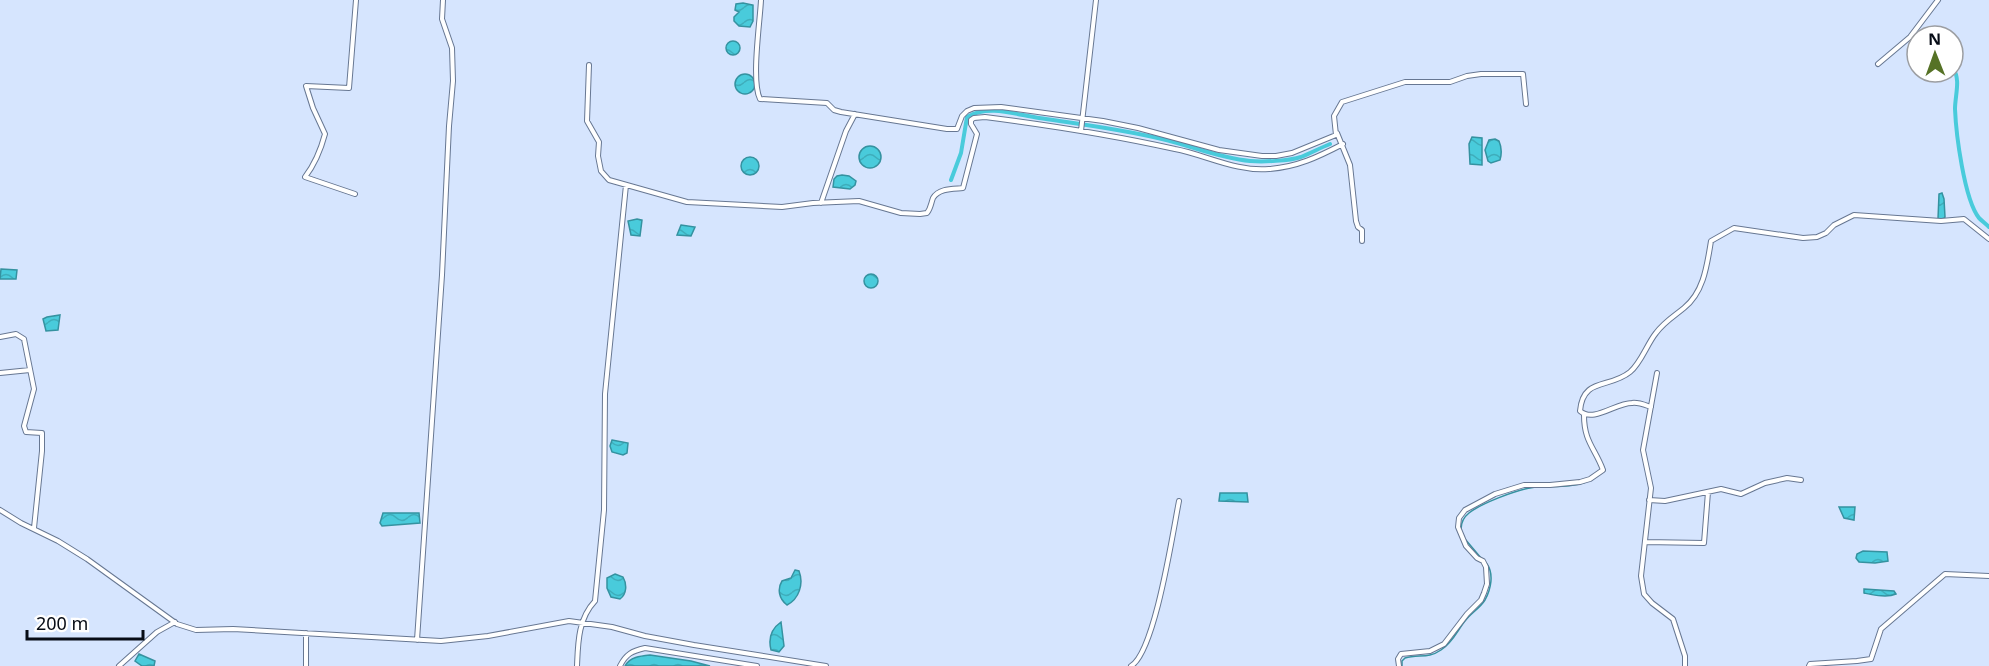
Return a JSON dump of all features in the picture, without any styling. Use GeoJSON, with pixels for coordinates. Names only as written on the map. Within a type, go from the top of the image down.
{"type":"FeatureCollection","features":[{"type":"Feature","properties":{"kind":"street"},"geometry":{"type":"LineString","coordinates":[[356,0],[349,88],[306,86],[325,134],[322,146],[305,177],[356,194]]}},
{"type":"Feature","properties":{"kind":"street"},"geometry":{"type":"LineString","coordinates":[[417,640],[453,81],[452,48],[442,19],[443,0]]}},
{"type":"Feature","properties":{"kind":"street"},"geometry":{"type":"LineString","coordinates":[[761,0],[757,75],[760,99],[827,103],[834,110],[952,130],[959,128],[964,113],[974,108],[1010,108],[1082,118],[1138,129],[1219,150],[1262,156],[1292,153],[1333,137],[1337,132]]}},
{"type":"Feature","properties":{"kind":"street"},"geometry":{"type":"LineString","coordinates":[[1081,132],[1096,0]]}},
{"type":"Feature","properties":{"kind":"street"},"geometry":{"type":"LineString","coordinates":[[1878,64],[1910,37],[1938,0]]}},
{"type":"Feature","properties":{"kind":"street"},"geometry":{"type":"LineString","coordinates":[[589,65],[587,121],[599,142],[598,156],[601,171],[609,180],[687,202],[746,207],[782,207],[859,201],[901,213],[927,213],[939,192],[963,188],[977,134],[970,120],[985,117],[1128,138],[1232,165],[1268,169],[1311,161],[1342,144]]}},
{"type":"Feature","properties":{"kind":"street"},"geometry":{"type":"LineString","coordinates":[[1362,241],[1362,230],[1356,221],[1350,165],[1337,132],[1334,116],[1342,102],[1406,82],[1450,82],[1481,74],[1523,74],[1526,104]]}},
{"type":"Feature","properties":{"kind":"street"},"geometry":{"type":"LineString","coordinates":[[821,203],[846,131],[855,114]]}},
{"type":"Feature","properties":{"kind":"street"},"geometry":{"type":"LineString","coordinates":[[577,666],[580,626],[595,601],[601,556],[604,510],[605,394],[626,185]]}},
{"type":"Feature","properties":{"kind":"street"},"geometry":{"type":"LineString","coordinates":[[1652,407],[1632,403],[1593,416],[1584,415],[1580,411],[1581,401],[1591,387],[1604,384],[1632,371],[1654,334],[1666,320],[1685,308],[1697,292],[1706,271],[1711,241],[1734,228],[1803,238],[1817,237],[1826,233],[1834,225],[1854,215],[1941,221],[1964,219],[1989,239]]}},
{"type":"Feature","properties":{"kind":"street"},"geometry":{"type":"LineString","coordinates":[[0,337],[16,334],[24,339],[34,389],[24,426],[26,432],[42,433],[34,528]]}},
{"type":"Feature","properties":{"kind":"street"},"geometry":{"type":"LineString","coordinates":[[0,373],[30,370]]}},
{"type":"Feature","properties":{"kind":"street"},"geometry":{"type":"LineString","coordinates":[[1657,373],[1643,450],[1650,488],[1641,576],[1644,594],[1673,619],[1685,656],[1685,666]]}},
{"type":"Feature","properties":{"kind":"street"},"geometry":{"type":"LineString","coordinates":[[1399,666],[1398,659],[1401,654],[1430,651],[1444,644],[1481,600],[1487,584],[1486,567],[1483,561],[1466,546],[1458,527],[1459,518],[1465,510],[1495,494],[1524,485],[1572,483],[1590,479],[1604,470],[1589,444],[1584,426],[1584,415]]}},
{"type":"Feature","properties":{"kind":"street"},"geometry":{"type":"LineString","coordinates":[[1649,501],[1665,501],[1721,489],[1741,494],[1765,483],[1787,478],[1802,480]]}},
{"type":"Feature","properties":{"kind":"street"},"geometry":{"type":"LineString","coordinates":[[1645,542],[1704,543],[1708,492]]}},
{"type":"Feature","properties":{"kind":"street"},"geometry":{"type":"LineString","coordinates":[[1131,666],[1137,662],[1149,634],[1173,536],[1179,501]]}},
{"type":"Feature","properties":{"kind":"street"},"geometry":{"type":"LineString","coordinates":[[0,510],[21,524],[34,528],[87,559],[175,622],[196,630],[233,629],[441,641],[488,636],[569,621],[612,627],[694,645],[826,666]]}},
{"type":"Feature","properties":{"kind":"street"},"geometry":{"type":"LineString","coordinates":[[1809,666],[1810,664],[1870,658],[1881,629],[1944,574],[1989,576]]}},
{"type":"Feature","properties":{"kind":"street"},"geometry":{"type":"LineString","coordinates":[[119,666],[157,632],[175,622]]}},
{"type":"Feature","properties":{"kind":"street"},"geometry":{"type":"LineString","coordinates":[[306,633],[306,666]]}},
{"type":"Feature","properties":{"kind":"street"},"geometry":{"type":"LineString","coordinates":[[620,666],[624,658],[633,651],[645,648],[757,666]]}},
{"type":"Feature","properties":{"kind":"water"},"geometry":{"type":"Polygon","coordinates":[[[736,4],[753,5],[753,21],[750,27],[739,26],[734,21],[734,17],[739,12],[735,10],[736,4]]]}},
{"type":"Feature","properties":{"kind":"water"},"geometry":{"type":"Polygon","coordinates":[[[733,41],[738,43],[740,48],[738,53],[733,55],[728,53],[726,48],[728,43],[733,41]]]}},
{"type":"Feature","properties":{"kind":"water"},"geometry":{"type":"Polygon","coordinates":[[[745,74],[752,77],[755,84],[752,91],[745,94],[738,91],[735,84],[738,77],[745,74]]]}},
{"type":"Feature","properties":{"kind":"water"},"geometry":{"type":"Polygon","coordinates":[[[1472,137],[1482,138],[1482,165],[1470,164],[1469,144],[1472,137]]]}},
{"type":"Feature","properties":{"kind":"water"},"geometry":{"type":"Polygon","coordinates":[[[1489,140],[1499,141],[1501,155],[1500,160],[1491,163],[1488,161],[1485,150],[1489,140]]]}},
{"type":"Feature","properties":{"kind":"water"},"geometry":{"type":"Polygon","coordinates":[[[870,146],[878,149],[881,157],[878,165],[870,168],[862,165],[859,157],[862,149],[870,146]]]}},
{"type":"Feature","properties":{"kind":"water"},"geometry":{"type":"Polygon","coordinates":[[[750,157],[757,159],[759,166],[757,173],[750,175],[743,173],[741,166],[743,159],[750,157]]]}},
{"type":"Feature","properties":{"kind":"water"},"geometry":{"type":"Polygon","coordinates":[[[842,175],[849,176],[856,181],[855,185],[850,189],[833,187],[834,179],[842,175]]]}},
{"type":"Feature","properties":{"kind":"water"},"geometry":{"type":"Polygon","coordinates":[[[1942,193],[1945,217],[1938,219],[1939,194],[1942,193]]]}},
{"type":"Feature","properties":{"kind":"water"},"geometry":{"type":"Polygon","coordinates":[[[642,220],[640,236],[631,235],[628,221],[642,220]]]}},
{"type":"Feature","properties":{"kind":"water"},"geometry":{"type":"Polygon","coordinates":[[[681,225],[695,227],[691,236],[677,235],[681,225]]]}},
{"type":"Feature","properties":{"kind":"water"},"geometry":{"type":"Polygon","coordinates":[[[1,269],[17,270],[16,279],[0,279],[1,269]]]}},
{"type":"Feature","properties":{"kind":"water"},"geometry":{"type":"Polygon","coordinates":[[[871,274],[876,276],[878,281],[876,286],[871,288],[866,286],[864,281],[866,276],[871,274]]]}},
{"type":"Feature","properties":{"kind":"water"},"geometry":{"type":"Polygon","coordinates":[[[60,315],[58,330],[46,331],[43,319],[60,315]]]}},
{"type":"Feature","properties":{"kind":"water"},"geometry":{"type":"Polygon","coordinates":[[[612,440],[628,443],[627,453],[623,455],[612,452],[610,446],[612,440]]]}},
{"type":"Feature","properties":{"kind":"water"},"geometry":{"type":"Polygon","coordinates":[[[1220,493],[1247,493],[1248,502],[1219,501],[1220,493]]]}},
{"type":"Feature","properties":{"kind":"water"},"geometry":{"type":"Polygon","coordinates":[[[1839,507],[1855,507],[1854,520],[1844,518],[1839,507]]]}},
{"type":"Feature","properties":{"kind":"water"},"geometry":{"type":"Polygon","coordinates":[[[383,513],[419,513],[420,523],[382,526],[380,523],[383,513]]]}},
{"type":"Feature","properties":{"kind":"water"},"geometry":{"type":"Polygon","coordinates":[[[1863,551],[1887,552],[1888,561],[1859,562],[1856,558],[1857,554],[1863,551]]]}},
{"type":"Feature","properties":{"kind":"water"},"geometry":{"type":"Polygon","coordinates":[[[795,570],[799,571],[801,586],[795,599],[787,605],[779,591],[782,581],[791,578],[795,570]]]}},
{"type":"Feature","properties":{"kind":"water"},"geometry":{"type":"Polygon","coordinates":[[[615,574],[623,577],[625,583],[626,589],[620,599],[611,597],[607,588],[607,578],[615,574]]]}},
{"type":"Feature","properties":{"kind":"water"},"geometry":{"type":"Polygon","coordinates":[[[1864,589],[1894,591],[1896,594],[1876,595],[1864,593],[1864,589]]]}},
{"type":"Feature","properties":{"kind":"water"},"geometry":{"type":"Polygon","coordinates":[[[781,622],[784,646],[779,652],[771,650],[770,642],[771,634],[781,622]]]}},
{"type":"Feature","properties":{"kind":"water"},"geometry":{"type":"Polygon","coordinates":[[[139,654],[155,661],[154,666],[142,666],[135,661],[139,654]]]}},
{"type":"Feature","properties":{"kind":"water"},"geometry":{"type":"Polygon","coordinates":[[[650,655],[710,666],[625,666],[632,659],[650,655]]]}},
{"type":"Feature","properties":{"kind":"waterway"},"geometry":{"type":"LineString","coordinates":[[1957,84],[1955,109],[1965,181],[1974,209],[1979,218],[1989,227]]}},
{"type":"Feature","properties":{"kind":"waterway"},"geometry":{"type":"LineString","coordinates":[[951,180],[961,153],[967,117],[984,111],[1131,132],[1250,161],[1296,158],[1330,144]]}},
{"type":"Feature","properties":{"kind":"waterway"},"geometry":{"type":"LineString","coordinates":[[1596,477],[1605,470],[1602,463]]}},
{"type":"Feature","properties":{"kind":"waterway"},"geometry":{"type":"LineString","coordinates":[[1461,529],[1463,520],[1469,513],[1507,494],[1530,488],[1586,482]]}},
{"type":"Feature","properties":{"kind":"waterway"},"geometry":{"type":"LineString","coordinates":[[1465,539],[1481,558]]}},
{"type":"Feature","properties":{"kind":"waterway"},"geometry":{"type":"LineString","coordinates":[[1402,666],[1405,658],[1436,653],[1445,647],[1467,618],[1483,603],[1491,582],[1487,564]]}}]}
